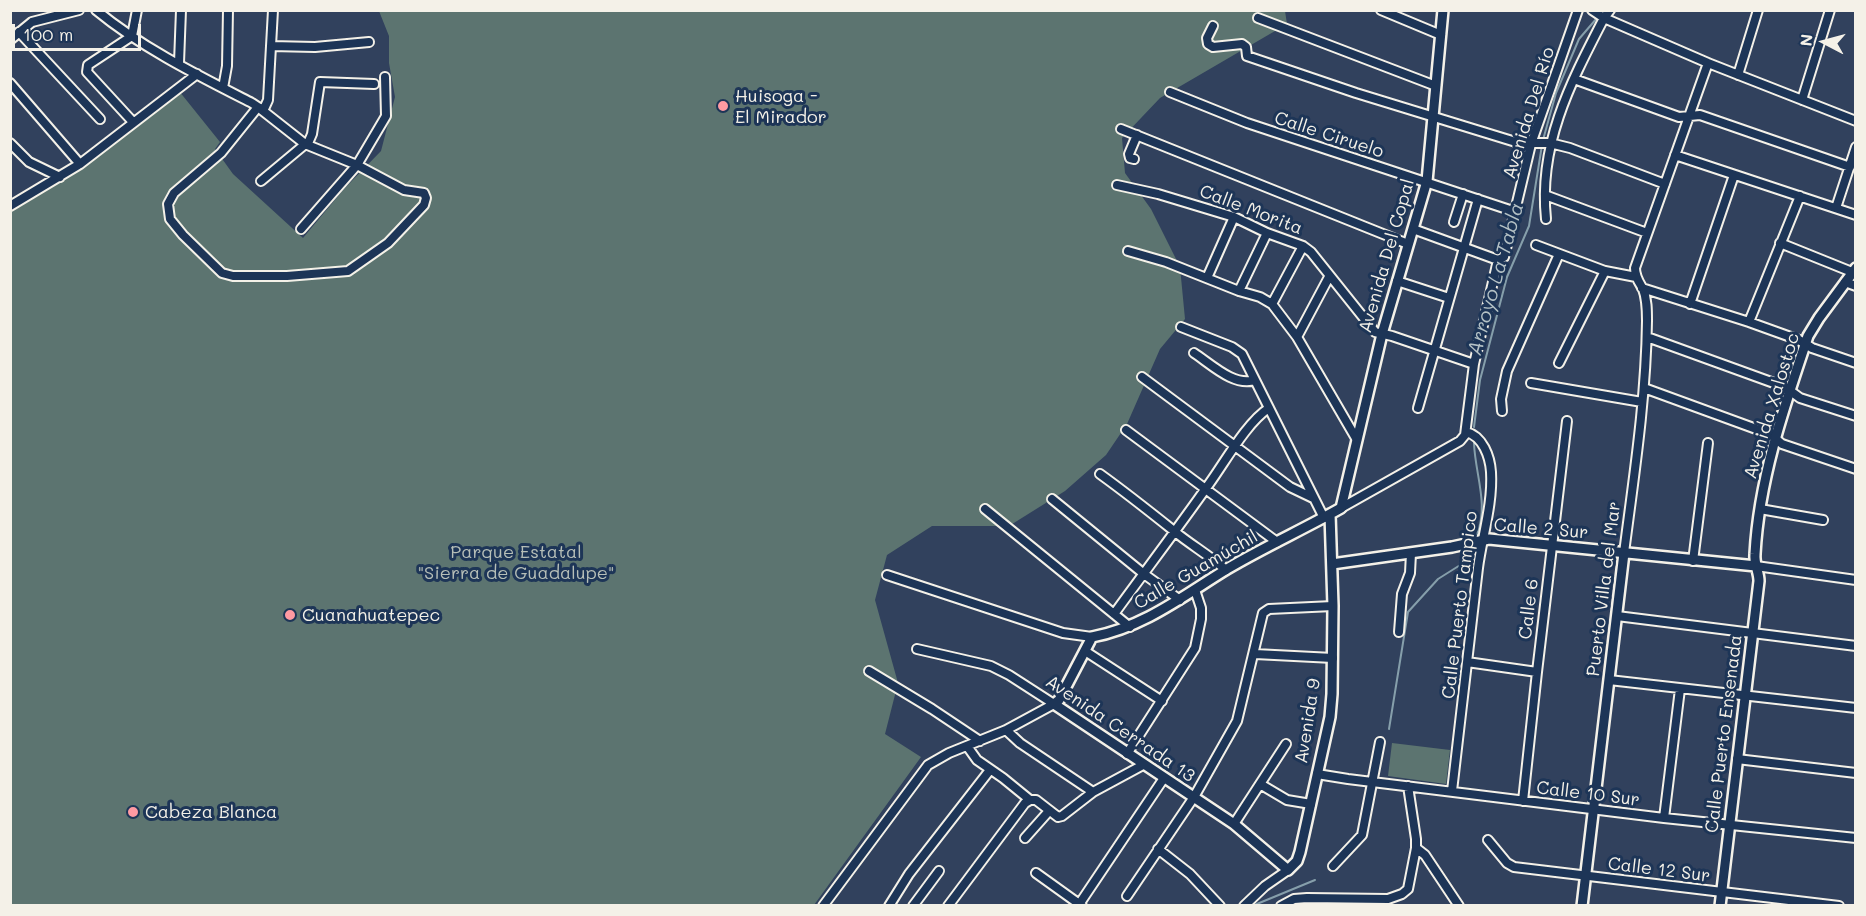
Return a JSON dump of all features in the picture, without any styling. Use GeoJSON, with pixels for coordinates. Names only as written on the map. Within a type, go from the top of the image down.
{"type":"FeatureCollection","features":[{"type":"Feature","properties":{"kind":"street"},"geometry":{"type":"LineString","coordinates":[[10,40],[39,19],[79,10]]}},
{"type":"Feature","properties":{"kind":"street"},"geometry":{"type":"LineString","coordinates":[[96,10],[132,36],[261,109],[306,144],[357,165],[404,190],[422,192],[425,195],[424,205],[388,243],[348,271],[287,276],[233,276],[222,273],[170,219],[168,208],[170,198],[174,193],[221,153],[261,109],[268,100],[273,10]]}},
{"type":"Feature","properties":{"kind":"street"},"geometry":{"type":"LineString","coordinates":[[133,122],[87,72],[87,68],[88,65],[132,36],[137,10]]}},
{"type":"Feature","properties":{"kind":"street"},"geometry":{"type":"LineString","coordinates":[[179,63],[181,10]]}},
{"type":"Feature","properties":{"kind":"street"},"geometry":{"type":"LineString","coordinates":[[223,88],[227,66],[228,10]]}},
{"type":"Feature","properties":{"kind":"street"},"geometry":{"type":"LineString","coordinates":[[1381,10],[1441,35]]}},
{"type":"Feature","properties":{"kind":"street","name":"Avenida Del Copal"},"geometry":{"type":"LineString","coordinates":[[1341,508],[1382,334],[1427,181],[1443,10]]}},
{"type":"Feature","properties":{"kind":"street","name":"Avenida Del Río"},"geometry":{"type":"LineString","coordinates":[[1466,432],[1474,364],[1498,260],[1504,257],[1533,144],[1578,10]]}},
{"type":"Feature","properties":{"kind":"street","name":"Avenida Del Río"},"geometry":{"type":"LineString","coordinates":[[1546,219],[1548,143],[1598,14],[1610,10]]}},
{"type":"Feature","properties":{"kind":"street"},"geometry":{"type":"LineString","coordinates":[[1738,75],[1758,10]]}},
{"type":"Feature","properties":{"kind":"street"},"geometry":{"type":"LineString","coordinates":[[1802,100],[1830,10]]}},
{"type":"Feature","properties":{"kind":"street"},"geometry":{"type":"LineString","coordinates":[[1598,14],[1708,63],[1856,121]]}},
{"type":"Feature","properties":{"kind":"street"},"geometry":{"type":"LineString","coordinates":[[1258,18],[1436,86]]}},
{"type":"Feature","properties":{"kind":"street"},"geometry":{"type":"LineString","coordinates":[[1213,26],[1207,38],[1210,46],[1217,48],[1242,44],[1245,45],[1247,56],[1251,59],[1274,64],[1356,93],[1519,143],[1548,143],[1570,147],[1665,184]]}},
{"type":"Feature","properties":{"kind":"street"},"geometry":{"type":"LineString","coordinates":[[19,32],[100,119]]}},
{"type":"Feature","properties":{"kind":"street"},"geometry":{"type":"LineString","coordinates":[[271,46],[315,47],[369,42]]}},
{"type":"Feature","properties":{"kind":"street"},"geometry":{"type":"LineString","coordinates":[[1536,245],[1605,271],[1636,277],[1635,268],[1708,63]]}},
{"type":"Feature","properties":{"kind":"street"},"geometry":{"type":"LineString","coordinates":[[10,206],[80,164],[197,74]]}},
{"type":"Feature","properties":{"kind":"street"},"geometry":{"type":"LineString","coordinates":[[301,229],[357,165],[386,116],[386,77]]}},
{"type":"Feature","properties":{"kind":"street"},"geometry":{"type":"LineString","coordinates":[[1574,79],[1679,117],[1700,115],[1850,167]]}},
{"type":"Feature","properties":{"kind":"street"},"geometry":{"type":"LineString","coordinates":[[261,181],[306,144],[312,134],[320,82],[374,84]]}},
{"type":"Feature","properties":{"kind":"street"},"geometry":{"type":"LineString","coordinates":[[10,83],[80,164]]}},
{"type":"Feature","properties":{"kind":"street","name":"Calle Ciruelo"},"geometry":{"type":"LineString","coordinates":[[1170,92],[1258,127],[1516,212]]}},
{"type":"Feature","properties":{"kind":"street"},"geometry":{"type":"LineString","coordinates":[[1121,129],[1408,244]]}},
{"type":"Feature","properties":{"kind":"street"},"geometry":{"type":"LineString","coordinates":[[1134,159],[1130,158],[1129,154],[1137,135]]}},
{"type":"Feature","properties":{"kind":"street"},"geometry":{"type":"LineString","coordinates":[[10,143],[29,162],[60,177]]}},
{"type":"Feature","properties":{"kind":"street"},"geometry":{"type":"LineString","coordinates":[[1836,208],[1856,147]]}},
{"type":"Feature","properties":{"kind":"street"},"geometry":{"type":"LineString","coordinates":[[1675,155],[1856,215]]}},
{"type":"Feature","properties":{"kind":"street"},"geometry":{"type":"LineString","coordinates":[[1690,304],[1734,175]]}},
{"type":"Feature","properties":{"kind":"street","name":"Calle Morita"},"geometry":{"type":"LineString","coordinates":[[1117,185],[1158,194],[1234,217],[1303,246],[1311,252],[1371,328],[1382,334],[1474,364]]}},
{"type":"Feature","properties":{"kind":"street"},"geometry":{"type":"LineString","coordinates":[[1454,222],[1463,194]]}},
{"type":"Feature","properties":{"kind":"street"},"geometry":{"type":"LineString","coordinates":[[1545,195],[1647,233]]}},
{"type":"Feature","properties":{"kind":"street"},"geometry":{"type":"LineString","coordinates":[[1749,322],[1800,196]]}},
{"type":"Feature","properties":{"kind":"street"},"geometry":{"type":"LineString","coordinates":[[1418,408],[1478,199]]}},
{"type":"Feature","properties":{"kind":"street"},"geometry":{"type":"LineString","coordinates":[[1207,278],[1234,217]]}},
{"type":"Feature","properties":{"kind":"street"},"geometry":{"type":"LineString","coordinates":[[1413,229],[1498,260]]}},
{"type":"Feature","properties":{"kind":"street"},"geometry":{"type":"LineString","coordinates":[[1239,291],[1267,232]]}},
{"type":"Feature","properties":{"kind":"street"},"geometry":{"type":"LineString","coordinates":[[1780,243],[1854,270]]}},
{"type":"Feature","properties":{"kind":"street"},"geometry":{"type":"LineString","coordinates":[[1272,304],[1303,246]]}},
{"type":"Feature","properties":{"kind":"street"},"geometry":{"type":"LineString","coordinates":[[1128,251],[1166,262],[1260,297],[1272,304],[1297,337],[1358,440]]}},
{"type":"Feature","properties":{"kind":"street"},"geometry":{"type":"LineString","coordinates":[[1502,411],[1501,399],[1507,370],[1559,254]]}},
{"type":"Feature","properties":{"kind":"street","name":"Avenida Xalostoc"},"geometry":{"type":"LineString","coordinates":[[1756,566],[1755,554],[1760,509],[1775,439],[1806,344],[1819,318],[1854,270]]}},
{"type":"Feature","properties":{"kind":"street"},"geometry":{"type":"LineString","coordinates":[[1559,363],[1605,271]]}},
{"type":"Feature","properties":{"kind":"street"},"geometry":{"type":"LineString","coordinates":[[1297,337],[1329,277]]}},
{"type":"Feature","properties":{"kind":"street","name":"Puerto Villa del Mar"},"geometry":{"type":"LineString","coordinates":[[1582,906],[1644,387],[1647,306],[1636,277]]}},
{"type":"Feature","properties":{"kind":"street"},"geometry":{"type":"LineString","coordinates":[[1396,281],[1449,298]]}},
{"type":"Feature","properties":{"kind":"street"},"geometry":{"type":"LineString","coordinates":[[1845,282],[1856,286]]}},
{"type":"Feature","properties":{"kind":"street"},"geometry":{"type":"LineString","coordinates":[[1642,288],[1749,322],[1856,363]]}},
{"type":"Feature","properties":{"kind":"street"},"geometry":{"type":"LineString","coordinates":[[1181,327],[1238,350],[1245,359],[1313,498],[1327,516]]}},
{"type":"Feature","properties":{"kind":"street"},"geometry":{"type":"LineString","coordinates":[[1647,337],[1785,387],[1800,398],[1856,416]]}},
{"type":"Feature","properties":{"kind":"street"},"geometry":{"type":"LineString","coordinates":[[1194,353],[1238,381],[1248,383],[1255,380]]}},
{"type":"Feature","properties":{"kind":"street"},"geometry":{"type":"LineString","coordinates":[[1143,377],[1290,487],[1313,498]]}},
{"type":"Feature","properties":{"kind":"street"},"geometry":{"type":"LineString","coordinates":[[1531,383],[1642,402]]}},
{"type":"Feature","properties":{"kind":"street"},"geometry":{"type":"LineString","coordinates":[[1644,387],[1770,434],[1782,444],[1856,469]]}},
{"type":"Feature","properties":{"kind":"street"},"geometry":{"type":"LineString","coordinates":[[1114,614],[1236,446],[1259,416],[1269,408]]}},
{"type":"Feature","properties":{"kind":"street","name":"Calle 6"},"geometry":{"type":"LineString","coordinates":[[1523,801],[1567,421]]}},
{"type":"Feature","properties":{"kind":"street"},"geometry":{"type":"LineString","coordinates":[[1126,430],[1276,542]]}},
{"type":"Feature","properties":{"kind":"street","name":"Calle Guamúchil"},"geometry":{"type":"LineString","coordinates":[[887,575],[1063,633],[1092,638],[1130,627],[1150,618],[1226,570],[1460,441],[1466,432]]}},
{"type":"Feature","properties":{"kind":"street","name":"Calle Puerto Tampico"},"geometry":{"type":"LineString","coordinates":[[1452,791],[1491,485],[1489,461],[1483,446],[1473,434],[1466,432]]}},
{"type":"Feature","properties":{"kind":"street"},"geometry":{"type":"LineString","coordinates":[[1693,561],[1708,443]]}},
{"type":"Feature","properties":{"kind":"street"},"geometry":{"type":"LineString","coordinates":[[1100,474],[1140,502],[1175,532],[1226,570]]}},
{"type":"Feature","properties":{"kind":"street"},"geometry":{"type":"LineString","coordinates":[[1052,499],[1144,574],[1180,600]]}},
{"type":"Feature","properties":{"kind":"street"},"geometry":{"type":"LineString","coordinates":[[985,509],[1130,627]]}},
{"type":"Feature","properties":{"kind":"street"},"geometry":{"type":"LineString","coordinates":[[1760,509],[1823,520]]}},
{"type":"Feature","properties":{"kind":"street","name":"Avenida 9"},"geometry":{"type":"LineString","coordinates":[[1244,906],[1296,861],[1300,852],[1330,717],[1333,606],[1327,516]]}},
{"type":"Feature","properties":{"kind":"street","name":"Calle 2 Sur"},"geometry":{"type":"LineString","coordinates":[[1332,564],[1483,540],[1497,540],[1693,561],[1737,563],[1856,580]]}},
{"type":"Feature","properties":{"kind":"street"},"geometry":{"type":"LineString","coordinates":[[1399,632],[1402,594],[1410,573],[1411,553]]}},
{"type":"Feature","properties":{"kind":"street","name":"Calle Puerto Ensenada"},"geometry":{"type":"LineString","coordinates":[[1720,906],[1759,581],[1756,566]]}},
{"type":"Feature","properties":{"kind":"street"},"geometry":{"type":"LineString","coordinates":[[1127,754],[1190,657],[1198,640],[1201,608],[1195,590]]}},
{"type":"Feature","properties":{"kind":"street"},"geometry":{"type":"LineString","coordinates":[[1127,896],[1194,797],[1237,721],[1265,611],[1333,606]]}},
{"type":"Feature","properties":{"kind":"street"},"geometry":{"type":"LineString","coordinates":[[1617,616],[1856,646]]}},
{"type":"Feature","properties":{"kind":"street"},"geometry":{"type":"LineString","coordinates":[[823,906],[922,771],[936,759],[1006,730],[1054,704],[1059,700],[1092,638]]}},
{"type":"Feature","properties":{"kind":"street","name":"Avenida Cerrada 13"},"geometry":{"type":"LineString","coordinates":[[917,649],[991,666],[1009,675],[1234,824],[1288,870]]}},
{"type":"Feature","properties":{"kind":"street"},"geometry":{"type":"LineString","coordinates":[[1085,651],[1162,701]]}},
{"type":"Feature","properties":{"kind":"street"},"geometry":{"type":"LineString","coordinates":[[1254,654],[1333,658]]}},
{"type":"Feature","properties":{"kind":"street"},"geometry":{"type":"LineString","coordinates":[[1467,662],[1537,672]]}},
{"type":"Feature","properties":{"kind":"street"},"geometry":{"type":"LineString","coordinates":[[869,671],[980,741]]}},
{"type":"Feature","properties":{"kind":"street"},"geometry":{"type":"LineString","coordinates":[[1609,680],[1856,708]]}},
{"type":"Feature","properties":{"kind":"street"},"geometry":{"type":"LineString","coordinates":[[1664,818],[1680,689]]}},
{"type":"Feature","properties":{"kind":"street"},"geometry":{"type":"LineString","coordinates":[[1006,730],[1020,743],[1093,792]]}},
{"type":"Feature","properties":{"kind":"street"},"geometry":{"type":"LineString","coordinates":[[1333,866],[1362,835],[1380,742]]}},
{"type":"Feature","properties":{"kind":"street"},"geometry":{"type":"LineString","coordinates":[[1234,824],[1286,744]]}},
{"type":"Feature","properties":{"kind":"street"},"geometry":{"type":"LineString","coordinates":[[967,746],[977,760],[1030,800]]}},
{"type":"Feature","properties":{"kind":"street"},"geometry":{"type":"LineString","coordinates":[[1737,759],[1856,773]]}},
{"type":"Feature","properties":{"kind":"street"},"geometry":{"type":"LineString","coordinates":[[948,906],[1025,802],[1036,800],[1049,812],[1058,817],[1062,816],[1093,792],[1143,765]]}},
{"type":"Feature","properties":{"kind":"street"},"geometry":{"type":"LineString","coordinates":[[893,904],[909,874],[990,770]]}},
{"type":"Feature","properties":{"kind":"street","name":"Calle 10 Sur"},"geometry":{"type":"LineString","coordinates":[[1317,774],[1593,810],[1856,838]]}},
{"type":"Feature","properties":{"kind":"street"},"geometry":{"type":"LineString","coordinates":[[1036,873],[1080,905],[1164,778]]}},
{"type":"Feature","properties":{"kind":"street"},"geometry":{"type":"LineString","coordinates":[[1260,784],[1287,800],[1311,804]]}},
{"type":"Feature","properties":{"kind":"street"},"geometry":{"type":"LineString","coordinates":[[1284,905],[1294,899],[1336,901],[1388,899],[1402,894],[1410,885],[1416,848],[1408,786]]}},
{"type":"Feature","properties":{"kind":"street"},"geometry":{"type":"LineString","coordinates":[[1025,838],[1049,812]]}},
{"type":"Feature","properties":{"kind":"street","name":"Calle 12 Sur"},"geometry":{"type":"LineString","coordinates":[[1488,840],[1507,863],[1514,867],[1839,906]]}},
{"type":"Feature","properties":{"kind":"street"},"geometry":{"type":"LineString","coordinates":[[1416,848],[1425,855],[1459,906]]}},
{"type":"Feature","properties":{"kind":"street"},"geometry":{"type":"LineString","coordinates":[[1158,849],[1190,874],[1220,906]]}},
{"type":"Feature","properties":{"kind":"street"},"geometry":{"type":"LineString","coordinates":[[913,906],[939,871]]}},
{"type":"Feature","properties":{"kind":"green space","name":"Parque Estatal \"Sierra de Guadalupe\""},"geometry":{"type":"Polygon","coordinates":[[[379,11],[1285,11],[1287,24],[1160,98],[1122,138],[1125,173],[1151,209],[1180,267],[1185,319],[1160,349],[1127,424],[1106,455],[1065,491],[1009,526],[932,526],[887,555],[875,600],[898,683],[885,734],[921,757],[814,905],[11,905],[11,208],[77,164],[175,86],[220,142],[215,149],[233,174],[303,238],[344,189],[381,151],[395,97],[389,63],[389,36],[379,11]]]}},
{"type":"Feature","properties":{"kind":"green space"},"geometry":{"type":"Polygon","coordinates":[[[1392,743],[1450,750],[1446,784],[1388,776],[1392,743]]]}},
{"type":"Feature","properties":{"kind":"waterway","name":"Arroyo La Tabla"},"geometry":{"type":"LineString","coordinates":[[1543,140],[1556,93],[1579,39],[1597,18]]}},
{"type":"Feature","properties":{"kind":"waterway","name":"Arroyo La Tabla"},"geometry":{"type":"LineString","coordinates":[[1474,427],[1480,380],[1507,277],[1529,226],[1542,145]]}},
{"type":"Feature","properties":{"kind":"waterway","name":"Arroyo La Tabla"},"geometry":{"type":"LineString","coordinates":[[1474,443],[1482,500],[1477,535]]}},
{"type":"Feature","properties":{"kind":"waterway","name":"Arroyo La Tabla"},"geometry":{"type":"LineString","coordinates":[[1389,729],[1408,612],[1438,579],[1465,562],[1470,550]]}},
{"type":"Feature","properties":{"kind":"waterway"},"geometry":{"type":"LineString","coordinates":[[1252,906],[1315,880]]}},
{"type":"Feature","properties":{"kind":"place","name":"Huisoga - El Mirador"},"geometry":{"type":"Point","coordinates":[723,106]}},
{"type":"Feature","properties":{"kind":"place","name":"Cuanahuatepec"},"geometry":{"type":"Point","coordinates":[290,615]}},
{"type":"Feature","properties":{"kind":"place","name":"Cabeza Blanca"},"geometry":{"type":"Point","coordinates":[133,812]}}]}
